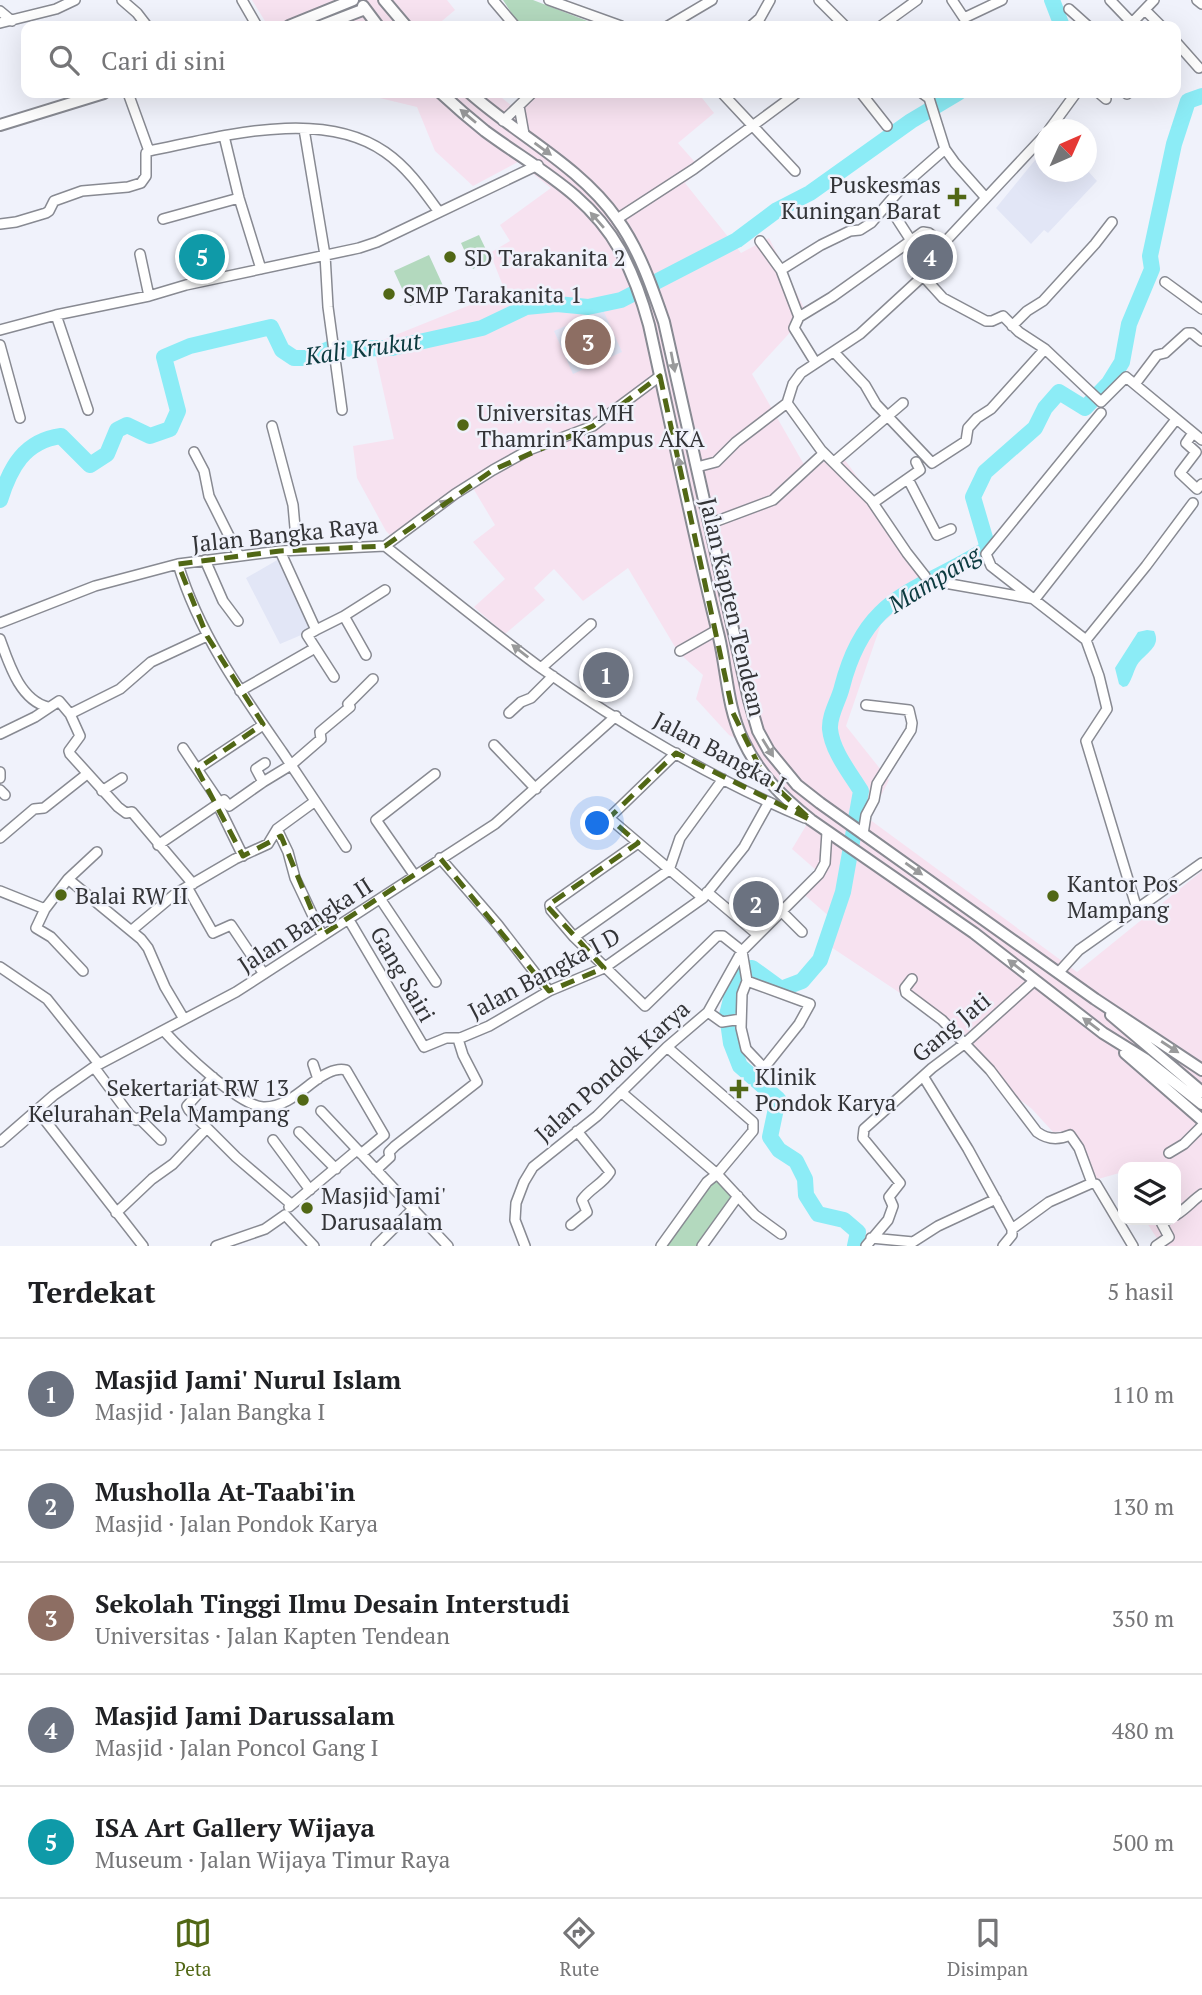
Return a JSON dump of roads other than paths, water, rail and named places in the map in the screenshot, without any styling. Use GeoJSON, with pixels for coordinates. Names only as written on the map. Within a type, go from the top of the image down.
{"type":"FeatureCollection","features":[{"type":"Feature","properties":{"kind":"main road"},"geometry":{"type":"LineString","coordinates":[[384,0],[402,21]]}},
{"type":"Feature","properties":{"kind":"main road"},"geometry":{"type":"LineString","coordinates":[[304,21],[359,3]]}},
{"type":"Feature","properties":{"kind":"main road"},"geometry":{"type":"LineString","coordinates":[[329,21],[359,3]]}},
{"type":"Feature","properties":{"kind":"main road"},"geometry":{"type":"LineString","coordinates":[[359,3],[374,21]]}},
{"type":"Feature","properties":{"kind":"main road"},"geometry":{"type":"LineString","coordinates":[[0,125],[88,98]]}},
{"type":"Feature","properties":{"kind":"main road","name":"Jalan Kapten Tendean"},"geometry":{"type":"LineString","coordinates":[[447,98],[486,131],[571,192],[620,249],[642,302],[717,630],[733,713],[743,741],[764,776],[811,820],[974,933],[1112,1040],[1200,1096]]}},
{"type":"Feature","properties":{"kind":"main road","name":"Jalan Kapten Tendean"},"geometry":{"type":"LineString","coordinates":[[476,98],[571,172],[617,219],[645,271],[664,322],[748,700],[758,731],[769,751],[797,785],[840,819],[1095,999],[1202,1070]]}},
{"type":"Feature","properties":{"kind":"main road","name":"Jalan Kapten Tendean"},"geometry":{"type":"LineString","coordinates":[[1095,999],[1200,1096]]}},
{"type":"Feature","properties":{"kind":"main road","name":"Jalan Kapten Tendean"},"geometry":{"type":"LineString","coordinates":[[1112,1040],[1138,1066],[1202,1119]]}},
{"type":"Feature","properties":{"kind":"street"},"geometry":{"type":"LineString","coordinates":[[0,23],[56,9],[75,0]]}},
{"type":"Feature","properties":{"kind":"street"},"geometry":{"type":"LineString","coordinates":[[122,0],[143,21]]}},
{"type":"Feature","properties":{"kind":"street"},"geometry":{"type":"LineString","coordinates":[[242,0],[254,21]]}},
{"type":"Feature","properties":{"kind":"street"},"geometry":{"type":"LineString","coordinates":[[493,0],[511,21]]}},
{"type":"Feature","properties":{"kind":"street"},"geometry":{"type":"LineString","coordinates":[[549,0],[607,21]]}},
{"type":"Feature","properties":{"kind":"street"},"geometry":{"type":"LineString","coordinates":[[676,21],[712,0]]}},
{"type":"Feature","properties":{"kind":"street"},"geometry":{"type":"LineString","coordinates":[[757,21],[769,0]]}},
{"type":"Feature","properties":{"kind":"street"},"geometry":{"type":"LineString","coordinates":[[819,0],[840,21]]}},
{"type":"Feature","properties":{"kind":"street"},"geometry":{"type":"LineString","coordinates":[[952,0],[964,18],[1002,0]]}},
{"type":"Feature","properties":{"kind":"street"},"geometry":{"type":"LineString","coordinates":[[1110,0],[1128,21]]}},
{"type":"Feature","properties":{"kind":"street"},"geometry":{"type":"LineString","coordinates":[[1135,21],[1154,0]]}},
{"type":"Feature","properties":{"kind":"street"},"geometry":{"type":"LineString","coordinates":[[1197,0],[1202,4]]}},
{"type":"Feature","properties":{"kind":"street"},"geometry":{"type":"LineString","coordinates":[[888,21],[915,1]]}},
{"type":"Feature","properties":{"kind":"street"},"geometry":{"type":"LineString","coordinates":[[1069,9],[1082,21]]}},
{"type":"Feature","properties":{"kind":"street"},"geometry":{"type":"LineString","coordinates":[[1145,10],[1156,21]]}},
{"type":"Feature","properties":{"kind":"street"},"geometry":{"type":"LineString","coordinates":[[0,11],[12,21]]}},
{"type":"Feature","properties":{"kind":"street"},"geometry":{"type":"LineString","coordinates":[[1181,48],[1199,68]]}},
{"type":"Feature","properties":{"kind":"street"},"geometry":{"type":"LineString","coordinates":[[130,98],[149,151]]}},
{"type":"Feature","properties":{"kind":"street"},"geometry":{"type":"LineString","coordinates":[[503,121],[527,98]]}},
{"type":"Feature","properties":{"kind":"street"},"geometry":{"type":"LineString","coordinates":[[726,98],[795,171]]}},
{"type":"Feature","properties":{"kind":"street"},"geometry":{"type":"LineString","coordinates":[[617,219],[790,98]]}},
{"type":"Feature","properties":{"kind":"street"},"geometry":{"type":"LineString","coordinates":[[865,98],[887,126]]}},
{"type":"Feature","properties":{"kind":"street"},"geometry":{"type":"LineString","coordinates":[[926,98],[945,149],[986,198]]}},
{"type":"Feature","properties":{"kind":"street"},"geometry":{"type":"LineString","coordinates":[[1057,119],[1072,98]]}},
{"type":"Feature","properties":{"kind":"street"},"geometry":{"type":"LineString","coordinates":[[519,106],[524,134]]}},
{"type":"Feature","properties":{"kind":"street"},"geometry":{"type":"LineString","coordinates":[[0,224],[46,214],[54,201],[82,191],[128,187],[141,183],[146,176],[146,153],[149,151],[225,136],[304,129],[345,133],[386,152],[418,183],[439,212]]}},
{"type":"Feature","properties":{"kind":"street"},"geometry":{"type":"LineString","coordinates":[[304,129],[325,255],[332,343],[342,410]]}},
{"type":"Feature","properties":{"kind":"street"},"geometry":{"type":"LineString","coordinates":[[225,136],[239,198],[261,269]]}},
{"type":"Feature","properties":{"kind":"street"},"geometry":{"type":"LineString","coordinates":[[697,467],[716,461],[787,403],[797,378],[815,362],[860,334],[923,276],[943,249],[943,244],[1034,148]]}},
{"type":"Feature","properties":{"kind":"street"},"geometry":{"type":"LineString","coordinates":[[781,270],[821,245],[850,231],[860,230],[888,205],[904,185],[945,149]]}},
{"type":"Feature","properties":{"kind":"street"},"geometry":{"type":"LineString","coordinates":[[0,330],[377,242],[538,166]]}},
{"type":"Feature","properties":{"kind":"street"},"geometry":{"type":"LineString","coordinates":[[163,219],[239,198]]}},
{"type":"Feature","properties":{"kind":"street"},"geometry":{"type":"LineString","coordinates":[[888,205],[910,239]]}},
{"type":"Feature","properties":{"kind":"street"},"geometry":{"type":"LineString","coordinates":[[1012,326],[1027,311],[1043,301],[1096,244],[1112,222]]}},
{"type":"Feature","properties":{"kind":"street"},"geometry":{"type":"LineString","coordinates":[[815,362],[794,328],[799,317],[910,239],[926,232],[943,244]]}},
{"type":"Feature","properties":{"kind":"street"},"geometry":{"type":"LineString","coordinates":[[760,241],[781,270],[799,317]]}},
{"type":"Feature","properties":{"kind":"street"},"geometry":{"type":"LineString","coordinates":[[140,254],[149,296]]}},
{"type":"Feature","properties":{"kind":"street"},"geometry":{"type":"LineString","coordinates":[[923,276],[943,298],[986,321],[1003,316],[1012,326],[1045,349],[1098,403]]}},
{"type":"Feature","properties":{"kind":"street"},"geometry":{"type":"LineString","coordinates":[[1165,282],[1202,309]]}},
{"type":"Feature","properties":{"kind":"street"},"geometry":{"type":"LineString","coordinates":[[56,315],[88,410]]}},
{"type":"Feature","properties":{"kind":"street"},"geometry":{"type":"LineString","coordinates":[[1135,384],[1157,355],[1161,356],[1188,333],[1202,341]]}},
{"type":"Feature","properties":{"kind":"street"},"geometry":{"type":"LineString","coordinates":[[0,345],[20,418]]}},
{"type":"Feature","properties":{"kind":"street"},"geometry":{"type":"LineString","coordinates":[[834,352],[865,385],[876,404],[932,463],[965,441],[968,428],[991,409],[1045,349]]}},
{"type":"Feature","properties":{"kind":"street","name":"Jalan Bangka Raya"},"geometry":{"type":"LineString","coordinates":[[0,623],[95,586],[178,565],[280,551],[385,546],[455,494],[493,470],[529,450],[593,426],[660,376]]}},
{"type":"Feature","properties":{"kind":"street"},"geometry":{"type":"LineString","coordinates":[[1137,909],[1086,741],[1107,709],[1086,640],[991,566],[986,554],[1098,403],[1124,377],[1202,440]]}},
{"type":"Feature","properties":{"kind":"street"},"geometry":{"type":"LineString","coordinates":[[787,403],[824,453],[873,503],[925,576]]}},
{"type":"Feature","properties":{"kind":"street"},"geometry":{"type":"LineString","coordinates":[[834,462],[903,404]]}},
{"type":"Feature","properties":{"kind":"street"},"geometry":{"type":"LineString","coordinates":[[1035,599],[1180,420]]}},
{"type":"Feature","properties":{"kind":"street"},"geometry":{"type":"LineString","coordinates":[[272,426],[293,505],[297,550]]}},
{"type":"Feature","properties":{"kind":"street"},"geometry":{"type":"LineString","coordinates":[[1194,433],[1186,443],[1196,452],[1180,473],[1197,489],[1202,484]]}},
{"type":"Feature","properties":{"kind":"street"},"geometry":{"type":"LineString","coordinates":[[194,452],[204,471],[209,496],[239,556]]}},
{"type":"Feature","properties":{"kind":"street"},"geometry":{"type":"LineString","coordinates":[[709,524],[773,500],[824,453]]}},
{"type":"Feature","properties":{"kind":"street"},"geometry":{"type":"LineString","coordinates":[[873,503],[921,468],[916,462]]}},
{"type":"Feature","properties":{"kind":"street"},"geometry":{"type":"LineString","coordinates":[[908,479],[937,534],[951,529]]}},
{"type":"Feature","properties":{"kind":"street"},"geometry":{"type":"LineString","coordinates":[[1086,640],[1193,503]]}},
{"type":"Feature","properties":{"kind":"street","name":"Jalan Bangka I"},"geometry":{"type":"LineString","coordinates":[[385,546],[552,676],[676,753],[769,803],[811,820]]}},
{"type":"Feature","properties":{"kind":"street"},"geometry":{"type":"LineString","coordinates":[[280,551],[316,630]]}},
{"type":"Feature","properties":{"kind":"street"},"geometry":{"type":"LineString","coordinates":[[205,561],[223,601],[238,621]]}},
{"type":"Feature","properties":{"kind":"street"},"geometry":{"type":"LineString","coordinates":[[178,565],[207,636],[240,691],[346,847]]}},
{"type":"Feature","properties":{"kind":"street"},"geometry":{"type":"LineString","coordinates":[[939,582],[1035,599]]}},
{"type":"Feature","properties":{"kind":"street"},"geometry":{"type":"LineString","coordinates":[[334,677],[307,635],[385,590]]}},
{"type":"Feature","properties":{"kind":"street"},"geometry":{"type":"LineString","coordinates":[[344,616],[366,655]]}},
{"type":"Feature","properties":{"kind":"street"},"geometry":{"type":"LineString","coordinates":[[541,668],[592,624]]}},
{"type":"Feature","properties":{"kind":"street"},"geometry":{"type":"LineString","coordinates":[[680,650],[717,630]]}},
{"type":"Feature","properties":{"kind":"street"},"geometry":{"type":"LineString","coordinates":[[70,714],[109,697],[131,681],[150,662],[207,636]]}},
{"type":"Feature","properties":{"kind":"street"},"geometry":{"type":"LineString","coordinates":[[0,639],[9,663],[29,698],[48,707]]}},
{"type":"Feature","properties":{"kind":"street"},"geometry":{"type":"LineString","coordinates":[[240,691],[315,648]]}},
{"type":"Feature","properties":{"kind":"street"},"geometry":{"type":"LineString","coordinates":[[509,713],[521,702],[531,698],[552,676]]}},
{"type":"Feature","properties":{"kind":"street"},"geometry":{"type":"LineString","coordinates":[[158,845],[224,800],[229,806],[291,765],[321,739],[320,732],[344,714],[350,706],[348,704],[373,679]]}},
{"type":"Feature","properties":{"kind":"street"},"geometry":{"type":"LineString","coordinates":[[0,734],[60,701],[70,714],[80,736],[69,751],[70,754],[102,791],[126,813],[132,812],[190,885],[213,933],[231,925],[264,974]]}},
{"type":"Feature","properties":{"kind":"street"},"geometry":{"type":"LineString","coordinates":[[860,832],[874,800],[877,784],[911,730],[912,723],[909,710],[866,705]]}},
{"type":"Feature","properties":{"kind":"street","name":"Jalan Bangka II"},"geometry":{"type":"LineString","coordinates":[[1,1139],[97,1066],[236,992],[495,824],[616,716]]}},
{"type":"Feature","properties":{"kind":"street"},"geometry":{"type":"LineString","coordinates":[[197,769],[263,724]]}},
{"type":"Feature","properties":{"kind":"street"},"geometry":{"type":"LineString","coordinates":[[494,745],[536,789]]}},
{"type":"Feature","properties":{"kind":"street"},"geometry":{"type":"LineString","coordinates":[[183,748],[219,804],[243,856]]}},
{"type":"Feature","properties":{"kind":"street"},"geometry":{"type":"LineString","coordinates":[[676,753],[609,818],[669,870],[758,934]]}},
{"type":"Feature","properties":{"kind":"street"},"geometry":{"type":"LineString","coordinates":[[264,782],[256,769],[265,763]]}},
{"type":"Feature","properties":{"kind":"street"},"geometry":{"type":"LineString","coordinates":[[0,772],[0,778]]}},
{"type":"Feature","properties":{"kind":"street"},"geometry":{"type":"LineString","coordinates":[[0,838],[34,809],[44,808],[87,774]]}},
{"type":"Feature","properties":{"kind":"street"},"geometry":{"type":"LineString","coordinates":[[415,876],[376,820],[436,774]]}},
{"type":"Feature","properties":{"kind":"street"},"geometry":{"type":"LineString","coordinates":[[102,791],[122,778]]}},
{"type":"Feature","properties":{"kind":"street"},"geometry":{"type":"LineString","coordinates":[[574,937],[669,870],[680,838],[723,779]]}},
{"type":"Feature","properties":{"kind":"street"},"geometry":{"type":"LineString","coordinates":[[132,930],[175,894],[268,844],[277,829],[314,802]]}},
{"type":"Feature","properties":{"kind":"street","name":"Jalan Bangka I D"},"geometry":{"type":"LineString","coordinates":[[376,1170],[390,1157],[389,1152],[395,1146],[477,1082],[457,1041],[459,1038],[489,1026],[549,992],[604,968],[705,895],[744,847],[769,803]]}},
{"type":"Feature","properties":{"kind":"street"},"geometry":{"type":"LineString","coordinates":[[277,829],[288,852],[295,878],[323,935]]}},
{"type":"Feature","properties":{"kind":"street","name":"Jalan Pondok Karya"},"geometry":{"type":"LineString","coordinates":[[525,1246],[515,1220],[516,1203],[533,1167],[577,1131],[708,1012],[742,951],[819,874],[825,863],[830,833]]}},
{"type":"Feature","properties":{"kind":"street"},"geometry":{"type":"LineString","coordinates":[[638,843],[550,905],[551,910],[604,968],[645,1006],[717,936],[723,936],[742,951],[747,981],[732,1021]]}},
{"type":"Feature","properties":{"kind":"street"},"geometry":{"type":"LineString","coordinates":[[83,971],[51,937],[36,928],[45,909],[68,879],[97,852]]}},
{"type":"Feature","properties":{"kind":"street"},"geometry":{"type":"LineString","coordinates":[[440,858],[549,992]]}},
{"type":"Feature","properties":{"kind":"street"},"geometry":{"type":"LineString","coordinates":[[1059,972],[1079,950],[1202,863]]}},
{"type":"Feature","properties":{"kind":"street"},"geometry":{"type":"LineString","coordinates":[[68,879],[132,930],[148,947],[165,987],[184,1019]]}},
{"type":"Feature","properties":{"kind":"street"},"geometry":{"type":"LineString","coordinates":[[0,891],[45,909]]}},
{"type":"Feature","properties":{"kind":"street"},"geometry":{"type":"LineString","coordinates":[[381,900],[436,982]]}},
{"type":"Feature","properties":{"kind":"street"},"geometry":{"type":"LineString","coordinates":[[781,911],[802,932]]}},
{"type":"Feature","properties":{"kind":"street","name":"Gang Sairi"},"geometry":{"type":"LineString","coordinates":[[349,920],[424,1047],[446,1038],[459,1038]]}},
{"type":"Feature","properties":{"kind":"street"},"geometry":{"type":"LineString","coordinates":[[0,967],[47,999],[129,1114],[136,1120],[139,1118],[161,1140]]}},
{"type":"Feature","properties":{"kind":"street"},"geometry":{"type":"LineString","coordinates":[[912,979],[905,988],[906,993],[942,1020],[990,1070],[1037,1132],[1054,1139],[1070,1135],[1079,1148],[1092,1183],[1096,1184],[1133,1246]]}},
{"type":"Feature","properties":{"kind":"street"},"geometry":{"type":"LineString","coordinates":[[708,1012],[732,1021],[741,1028],[746,1049],[764,1068],[799,1024],[810,1004],[747,981]]}},
{"type":"Feature","properties":{"kind":"street","name":"Gang Jati"},"geometry":{"type":"LineString","coordinates":[[870,1239],[890,1217],[893,1206],[888,1198],[900,1182],[873,1152],[863,1138],[863,1132],[923,1076],[964,1044],[1034,981]]}},
{"type":"Feature","properties":{"kind":"street"},"geometry":{"type":"LineString","coordinates":[[164,1031],[213,1077],[262,1107],[289,1100],[318,1079],[343,1069],[351,1075],[384,1135],[291,1204],[285,1215],[265,1229],[245,1242],[216,1246]]}},
{"type":"Feature","properties":{"kind":"street"},"geometry":{"type":"LineString","coordinates":[[661,1246],[707,1182],[753,1131],[753,1122],[667,1047]]}},
{"type":"Feature","properties":{"kind":"street"},"geometry":{"type":"LineString","coordinates":[[313,1064],[318,1079]]}},
{"type":"Feature","properties":{"kind":"street"},"geometry":{"type":"LineString","coordinates":[[923,1076],[1012,1229],[1012,1235],[1003,1246]]}},
{"type":"Feature","properties":{"kind":"street"},"geometry":{"type":"LineString","coordinates":[[213,1077],[187,1106],[207,1128],[291,1204]]}},
{"type":"Feature","properties":{"kind":"street"},"geometry":{"type":"LineString","coordinates":[[621,1092],[717,1174],[755,1215],[781,1234]]}},
{"type":"Feature","properties":{"kind":"street"},"geometry":{"type":"LineString","coordinates":[[37,1110],[143,1246]]}},
{"type":"Feature","properties":{"kind":"street"},"geometry":{"type":"LineString","coordinates":[[321,1111],[448,1246]]}},
{"type":"Feature","properties":{"kind":"street"},"geometry":{"type":"LineString","coordinates":[[1169,1153],[1184,1144],[1202,1126]]}},
{"type":"Feature","properties":{"kind":"street"},"geometry":{"type":"LineString","coordinates":[[116,1213],[152,1179],[173,1164],[207,1128]]}},
{"type":"Feature","properties":{"kind":"street"},"geometry":{"type":"LineString","coordinates":[[571,1225],[586,1212],[583,1197],[610,1172],[577,1131]]}},
{"type":"Feature","properties":{"kind":"street"},"geometry":{"type":"LineString","coordinates":[[299,1132],[336,1169]]}},
{"type":"Feature","properties":{"kind":"street"},"geometry":{"type":"LineString","coordinates":[[273,1140],[310,1190]]}},
{"type":"Feature","properties":{"kind":"street"},"geometry":{"type":"LineString","coordinates":[[1012,1229],[1049,1202],[1092,1183]]}},
{"type":"Feature","properties":{"kind":"street"},"geometry":{"type":"LineString","coordinates":[[1181,1212],[1202,1194]]}},
{"type":"Feature","properties":{"kind":"street"},"geometry":{"type":"LineString","coordinates":[[702,1246],[738,1196]]}},
{"type":"Feature","properties":{"kind":"street"},"geometry":{"type":"LineString","coordinates":[[870,1239],[913,1242],[938,1226],[996,1199]]}},
{"type":"Feature","properties":{"kind":"street"},"geometry":{"type":"LineString","coordinates":[[376,1246],[414,1208]]}},
{"type":"Feature","properties":{"kind":"street"},"geometry":{"type":"LineString","coordinates":[[285,1215],[314,1246]]}},
{"type":"Feature","properties":{"kind":"street"},"geometry":{"type":"LineString","coordinates":[[1156,1246],[1169,1237],[1163,1225]]}},
{"type":"Feature","properties":{"kind":"water"},"geometry":{"type":"Polygon","coordinates":[[[1154,631],[1154,646],[1137,665],[1127,686],[1123,687],[1119,684],[1115,668],[1138,632],[1154,631]]]}},
{"type":"Feature","properties":{"kind":"waterway","name":"Kali Krukut"},"geometry":{"type":"LineString","coordinates":[[1052,0],[1060,21]]}},
{"type":"Feature","properties":{"kind":"waterway","name":"Mampang"},"geometry":{"type":"LineString","coordinates":[[855,1246],[858,1232],[844,1220],[818,1214],[806,1195],[805,1179],[796,1161],[779,1150],[770,1137],[778,1099],[740,1066],[731,1043],[727,1015],[731,982],[740,969],[752,968],[781,989],[802,981],[820,960],[843,892],[861,791],[838,754],[830,729],[852,656],[865,632],[897,599],[988,548],[973,497],[985,472],[1035,428],[1045,408],[1059,392],[1085,408],[1109,383],[1122,362],[1129,324],[1152,269],[1150,256],[1174,144],[1188,101],[1202,96]]}},
{"type":"Feature","properties":{"kind":"waterway","name":"Kali Krukut"},"geometry":{"type":"LineString","coordinates":[[0,500],[20,458],[28,450],[48,439],[61,436],[90,465],[107,454],[117,430],[127,425],[150,436],[170,429],[178,411],[164,357],[190,346],[271,327],[282,350],[294,358],[310,358],[329,349],[392,348],[482,328],[526,307],[557,304],[588,307],[621,300],[737,240],[777,210],[810,193],[911,121],[950,98]]}},
{"type":"Feature","properties":{"kind":"place","name":"Puskesmas Kuningan Barat"},"geometry":{"type":"Point","coordinates":[957,197]}},
{"type":"Feature","properties":{"kind":"place","name":"ISA Art Gallery Wijaya"},"geometry":{"type":"Point","coordinates":[202,257]}},
{"type":"Feature","properties":{"kind":"place","name":"SD Tarakanita 2"},"geometry":{"type":"Point","coordinates":[450,257]}},
{"type":"Feature","properties":{"kind":"place","name":"Masjid Jami Darussalam"},"geometry":{"type":"Point","coordinates":[930,257]}},
{"type":"Feature","properties":{"kind":"place","name":"SMP Tarakanita 1"},"geometry":{"type":"Point","coordinates":[389,294]}},
{"type":"Feature","properties":{"kind":"place","name":"Sekolah Tinggi Ilmu Desain Interstudi"},"geometry":{"type":"Point","coordinates":[588,342]}},
{"type":"Feature","properties":{"kind":"place","name":"Universitas MH Thamrin Kampus AKA"},"geometry":{"type":"Point","coordinates":[463,425]}},
{"type":"Feature","properties":{"kind":"place","name":"Masjid Jami' Nurul Islam"},"geometry":{"type":"Point","coordinates":[606,675]}},
{"type":"Feature","properties":{"kind":"place","name":"Balai RW II"},"geometry":{"type":"Point","coordinates":[61,895]}},
{"type":"Feature","properties":{"kind":"place","name":"Kantor Pos Mampang"},"geometry":{"type":"Point","coordinates":[1053,896]}},
{"type":"Feature","properties":{"kind":"place","name":"Musholla At-Taabi'in"},"geometry":{"type":"Point","coordinates":[756,904]}},
{"type":"Feature","properties":{"kind":"place","name":"Klinik Pondok Karya"},"geometry":{"type":"Point","coordinates":[739,1089]}},
{"type":"Feature","properties":{"kind":"place","name":"Sekertariat RW 13 Kelurahan Pela Mampang"},"geometry":{"type":"Point","coordinates":[303,1100]}},
{"type":"Feature","properties":{"kind":"place","name":"Masjid Jami' Darusaalam"},"geometry":{"type":"Point","coordinates":[307,1208]}}]}
